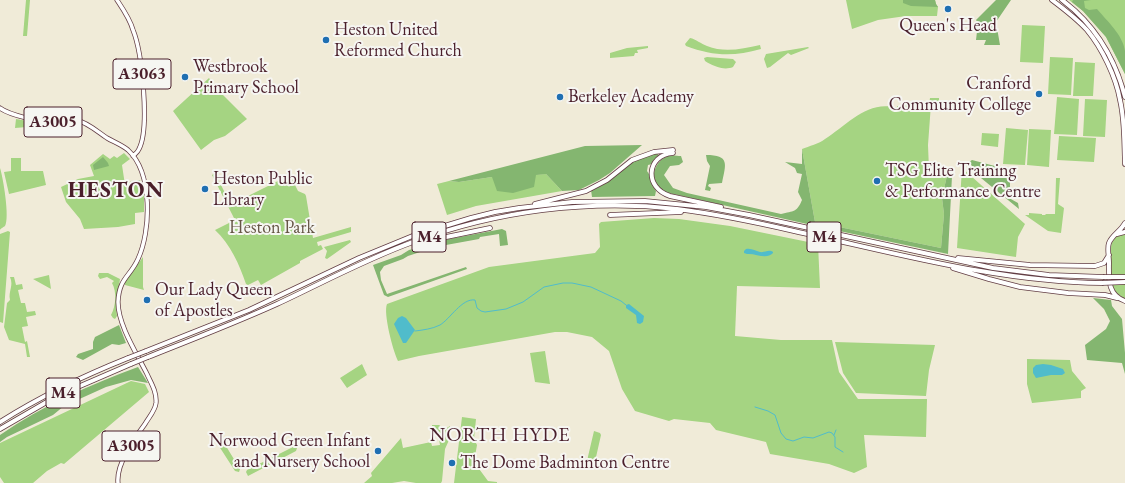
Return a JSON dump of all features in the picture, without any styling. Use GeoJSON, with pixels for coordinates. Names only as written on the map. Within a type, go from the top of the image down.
{"type":"FeatureCollection","features":[{"type":"Feature","properties":{"kind":"highway"},"geometry":{"type":"LineString","coordinates":[[1052,0],[1087,30],[1113,76],[1121,100],[1125,164]]}},
{"type":"Feature","properties":{"kind":"highway"},"geometry":{"type":"LineString","coordinates":[[1062,0],[1087,23],[1103,44],[1115,67],[1125,97]]}},
{"type":"Feature","properties":{"kind":"highway"},"geometry":{"type":"LineString","coordinates":[[519,208],[586,191],[607,180],[632,160],[654,152],[673,151],[658,158],[652,169],[652,181],[660,192],[670,196],[749,215]]}},
{"type":"Feature","properties":{"kind":"highway","name":"M4"},"geometry":{"type":"LineString","coordinates":[[0,422],[52,392],[89,375],[268,302],[391,244],[456,222],[519,208],[572,202],[633,200],[671,203],[749,215],[925,254],[1019,272],[1063,276],[1125,277]]}},
{"type":"Feature","properties":{"kind":"highway","name":"M4"},"geometry":{"type":"LineString","coordinates":[[0,429],[57,396],[260,311],[392,250],[432,235],[469,224],[543,210],[593,206],[619,206],[648,207],[697,212],[750,221],[925,260],[1014,277],[1050,281],[1102,283],[1125,282]]}},
{"type":"Feature","properties":{"kind":"highway","name":"M4"},"geometry":{"type":"LineString","coordinates":[[610,215],[697,212]]}},
{"type":"Feature","properties":{"kind":"highway"},"geometry":{"type":"LineString","coordinates":[[1124,302],[1117,298],[1109,286],[1109,255],[1110,241],[1123,228],[1125,223]]}},
{"type":"Feature","properties":{"kind":"highway"},"geometry":{"type":"LineString","coordinates":[[392,250],[425,240],[490,228]]}},
{"type":"Feature","properties":{"kind":"highway"},"geometry":{"type":"LineString","coordinates":[[1117,234],[1125,232]]}},
{"type":"Feature","properties":{"kind":"highway","name":"M4"},"geometry":{"type":"LineString","coordinates":[[925,254],[998,263],[1054,266],[1098,266],[1104,263],[1109,255]]}},
{"type":"Feature","properties":{"kind":"highway","name":"M4"},"geometry":{"type":"LineString","coordinates":[[925,260],[1020,287],[1060,292],[1105,295],[1117,298]]}},
{"type":"Feature","properties":{"kind":"main road","name":"A3063"},"geometry":{"type":"LineString","coordinates":[[117,0],[131,23],[135,34],[143,86],[143,130],[139,149],[133,156]]}},
{"type":"Feature","properties":{"kind":"main road","name":"A3005"},"geometry":{"type":"LineString","coordinates":[[0,108],[11,113],[50,122],[70,119],[80,121],[123,147],[133,156],[142,171],[147,192],[144,243],[139,257],[122,282],[118,302],[121,318],[134,349],[154,389],[156,401],[153,412],[139,432],[121,464],[118,472],[118,483]]}},
{"type":"Feature","properties":{"kind":"green space"},"geometry":{"type":"Polygon","coordinates":[[[26,0],[30,0],[27,36],[23,36],[26,0]]]}},
{"type":"Feature","properties":{"kind":"green space"},"geometry":{"type":"Polygon","coordinates":[[[846,0],[935,0],[938,7],[937,16],[906,16],[878,20],[852,29],[846,0]]]}},
{"type":"Feature","properties":{"kind":"green space"},"geometry":{"type":"Polygon","coordinates":[[[903,0],[935,0],[938,7],[911,6],[903,3],[903,0]]]}},
{"type":"Feature","properties":{"kind":"green space"},"geometry":{"type":"Polygon","coordinates":[[[996,0],[1011,0],[996,22],[1000,45],[984,45],[986,40],[976,40],[978,23],[976,20],[996,0]]]}},
{"type":"Feature","properties":{"kind":"green space"},"geometry":{"type":"Polygon","coordinates":[[[1069,0],[1125,0],[1125,74],[1106,37],[1083,11],[1069,0]]]}},
{"type":"Feature","properties":{"kind":"green space"},"geometry":{"type":"Polygon","coordinates":[[[1073,0],[1091,0],[1084,1],[1085,8],[1089,10],[1097,9],[1118,34],[1124,45],[1125,74],[1106,37],[1083,11],[1072,2],[1073,0]]]}},
{"type":"Feature","properties":{"kind":"green space"},"geometry":{"type":"Polygon","coordinates":[[[1022,25],[1045,26],[1043,63],[1020,62],[1022,25]]]}},
{"type":"Feature","properties":{"kind":"green space"},"geometry":{"type":"Polygon","coordinates":[[[690,38],[713,48],[726,50],[760,45],[761,49],[751,52],[732,54],[705,52],[686,46],[685,44],[690,38]]]}},
{"type":"Feature","properties":{"kind":"green space"},"geometry":{"type":"Polygon","coordinates":[[[648,46],[648,48],[637,50],[638,53],[635,53],[634,56],[610,58],[610,53],[627,48],[648,46]]]}},
{"type":"Feature","properties":{"kind":"green space"},"geometry":{"type":"Polygon","coordinates":[[[809,48],[791,55],[788,53],[767,68],[764,59],[766,54],[809,48]]]}},
{"type":"Feature","properties":{"kind":"green space"},"geometry":{"type":"Polygon","coordinates":[[[1050,57],[1073,58],[1071,95],[1048,94],[1050,57]]]}},
{"type":"Feature","properties":{"kind":"green space"},"geometry":{"type":"Polygon","coordinates":[[[704,58],[733,59],[736,62],[733,67],[722,68],[705,61],[704,58]]]}},
{"type":"Feature","properties":{"kind":"green space"},"geometry":{"type":"Polygon","coordinates":[[[1075,62],[1095,63],[1093,96],[1073,96],[1075,62]]]}},
{"type":"Feature","properties":{"kind":"green space"},"geometry":{"type":"Polygon","coordinates":[[[209,78],[216,88],[247,119],[225,136],[214,140],[201,150],[173,111],[209,78]]]}},
{"type":"Feature","properties":{"kind":"green space"},"geometry":{"type":"Polygon","coordinates":[[[1057,97],[1079,99],[1077,135],[1054,134],[1057,97]]]}},
{"type":"Feature","properties":{"kind":"green space","name":"TSG Elite Training & Performance Centre"},"geometry":{"type":"Polygon","coordinates":[[[930,98],[939,98],[939,104],[931,104],[928,145],[929,170],[948,171],[942,198],[944,214],[941,248],[815,222],[802,149],[823,141],[867,110],[886,106],[897,108],[897,106],[929,104],[930,98]]]}},
{"type":"Feature","properties":{"kind":"green space"},"geometry":{"type":"Polygon","coordinates":[[[1085,99],[1107,100],[1105,137],[1083,136],[1085,99]]]}},
{"type":"Feature","properties":{"kind":"green space"},"geometry":{"type":"Polygon","coordinates":[[[16,119],[39,123],[39,126],[15,128],[16,119]]]}},
{"type":"Feature","properties":{"kind":"green space"},"geometry":{"type":"Polygon","coordinates":[[[1006,128],[1028,130],[1025,165],[1003,164],[1006,128]]]}},
{"type":"Feature","properties":{"kind":"green space"},"geometry":{"type":"Polygon","coordinates":[[[1029,129],[1051,130],[1049,167],[1027,165],[1029,129]]]}},
{"type":"Feature","properties":{"kind":"green space"},"geometry":{"type":"Polygon","coordinates":[[[982,133],[999,134],[998,147],[981,145],[982,133]]]}},
{"type":"Feature","properties":{"kind":"green space"},"geometry":{"type":"Polygon","coordinates":[[[1059,136],[1096,138],[1094,162],[1057,160],[1059,136]]]}},
{"type":"Feature","properties":{"kind":"green space"},"geometry":{"type":"Polygon","coordinates":[[[642,145],[610,173],[579,190],[562,191],[546,174],[536,175],[534,187],[513,193],[497,191],[492,177],[459,182],[449,181],[585,146],[642,145]]]}},
{"type":"Feature","properties":{"kind":"green space"},"geometry":{"type":"Polygon","coordinates":[[[802,149],[815,222],[941,248],[944,214],[942,198],[948,171],[952,176],[948,254],[668,193],[658,187],[655,182],[654,172],[656,167],[663,159],[668,156],[681,156],[683,162],[679,165],[670,166],[664,175],[673,188],[687,193],[781,214],[797,209],[802,200],[798,192],[802,174],[797,173],[795,168],[785,162],[802,164],[802,149]]]}},
{"type":"Feature","properties":{"kind":"green space"},"geometry":{"type":"Polygon","coordinates":[[[124,153],[130,159],[122,165],[125,185],[131,181],[140,180],[144,194],[144,212],[135,213],[135,224],[118,227],[84,229],[80,219],[66,202],[61,187],[78,179],[94,176],[90,165],[103,154],[110,159],[114,156],[117,158],[124,153]]]}},
{"type":"Feature","properties":{"kind":"green space"},"geometry":{"type":"Polygon","coordinates":[[[657,153],[659,156],[652,164],[648,165],[647,171],[656,191],[655,196],[592,197],[591,190],[600,186],[629,163],[657,153]]]}},
{"type":"Feature","properties":{"kind":"green space"},"geometry":{"type":"Polygon","coordinates":[[[706,155],[714,155],[723,159],[725,166],[722,183],[709,184],[708,186],[711,188],[710,191],[705,190],[710,166],[706,155]]]}},
{"type":"Feature","properties":{"kind":"green space"},"geometry":{"type":"Polygon","coordinates":[[[103,157],[109,166],[94,170],[93,165],[103,157]]]}},
{"type":"Feature","properties":{"kind":"green space"},"geometry":{"type":"Polygon","coordinates":[[[11,158],[21,158],[21,171],[43,171],[46,185],[9,194],[4,172],[11,171],[11,158]]]}},
{"type":"Feature","properties":{"kind":"green space"},"geometry":{"type":"Polygon","coordinates":[[[972,160],[1010,170],[1010,189],[1006,188],[1005,192],[1009,194],[1009,198],[1018,203],[1019,209],[981,178],[969,162],[972,160]]]}},
{"type":"Feature","properties":{"kind":"green space"},"geometry":{"type":"Polygon","coordinates":[[[0,168],[7,215],[5,226],[0,230],[0,168]]]}},
{"type":"Feature","properties":{"kind":"green space"},"geometry":{"type":"Polygon","coordinates":[[[962,168],[1025,224],[1018,237],[1016,257],[957,248],[962,168]]]}},
{"type":"Feature","properties":{"kind":"green space","name":"Heston Park"},"geometry":{"type":"Polygon","coordinates":[[[215,173],[230,203],[236,202],[290,175],[298,191],[306,196],[313,238],[351,227],[351,232],[317,242],[318,246],[321,245],[323,249],[261,285],[258,280],[248,285],[246,284],[230,248],[215,230],[235,220],[212,175],[215,173]]]}},
{"type":"Feature","properties":{"kind":"green space"},"geometry":{"type":"Polygon","coordinates":[[[546,174],[562,191],[476,206],[447,215],[437,184],[449,181],[459,182],[492,177],[546,174]]]}},
{"type":"Feature","properties":{"kind":"green space"},"geometry":{"type":"Polygon","coordinates":[[[1056,178],[1060,178],[1058,204],[1064,208],[1061,233],[1048,231],[1025,215],[1029,215],[1029,213],[1042,215],[1055,214],[1056,178]]]}},
{"type":"Feature","properties":{"kind":"green space"},"geometry":{"type":"Polygon","coordinates":[[[654,218],[679,219],[730,226],[818,244],[820,288],[737,286],[735,336],[781,340],[832,340],[839,372],[858,399],[927,399],[926,437],[864,435],[867,467],[854,473],[829,464],[770,454],[766,442],[716,430],[710,423],[674,419],[669,421],[635,411],[622,389],[609,351],[592,337],[567,332],[555,332],[398,361],[387,323],[387,304],[489,267],[595,253],[600,247],[599,224],[601,222],[654,218]]]}},
{"type":"Feature","properties":{"kind":"green space"},"geometry":{"type":"Polygon","coordinates":[[[502,229],[506,231],[508,245],[500,246],[499,234],[480,237],[479,239],[435,247],[384,266],[380,272],[381,280],[387,294],[466,267],[467,269],[388,297],[384,295],[373,265],[401,255],[409,250],[444,240],[502,229]]]}},
{"type":"Feature","properties":{"kind":"green space"},"geometry":{"type":"Polygon","coordinates":[[[8,231],[10,232],[3,323],[0,322],[0,234],[8,231]]]}},
{"type":"Feature","properties":{"kind":"green space"},"geometry":{"type":"Polygon","coordinates":[[[1125,234],[1125,299],[1114,290],[1110,276],[1110,269],[1112,242],[1117,236],[1125,234]]]}},
{"type":"Feature","properties":{"kind":"green space"},"geometry":{"type":"Polygon","coordinates":[[[350,240],[351,242],[327,259],[325,258],[327,251],[324,247],[350,240]]]}},
{"type":"Feature","properties":{"kind":"green space"},"geometry":{"type":"Polygon","coordinates":[[[143,257],[144,290],[125,285],[124,283],[143,257]]]}},
{"type":"Feature","properties":{"kind":"green space"},"geometry":{"type":"Polygon","coordinates":[[[99,273],[108,273],[120,279],[116,305],[117,316],[115,319],[111,315],[115,299],[115,291],[112,283],[114,281],[107,277],[100,279],[98,276],[99,273]]]}},
{"type":"Feature","properties":{"kind":"green space"},"geometry":{"type":"Polygon","coordinates":[[[49,275],[51,289],[33,279],[49,275]]]}},
{"type":"Feature","properties":{"kind":"green space"},"geometry":{"type":"Polygon","coordinates":[[[10,277],[14,277],[16,285],[22,284],[23,289],[18,290],[21,303],[25,303],[27,312],[35,311],[36,315],[26,317],[28,326],[22,327],[25,342],[27,341],[30,357],[27,357],[25,344],[9,340],[4,327],[7,303],[10,300],[10,277]]]}},
{"type":"Feature","properties":{"kind":"green space"},"geometry":{"type":"Polygon","coordinates":[[[1093,298],[1111,300],[1112,306],[1122,319],[1125,374],[1122,363],[1087,360],[1085,345],[1106,329],[1110,321],[1104,309],[1093,298]]]}},
{"type":"Feature","properties":{"kind":"green space"},"geometry":{"type":"Polygon","coordinates":[[[119,325],[126,343],[119,345],[112,344],[83,360],[76,357],[78,354],[93,349],[95,337],[119,325]]]}},
{"type":"Feature","properties":{"kind":"green space"},"geometry":{"type":"Polygon","coordinates":[[[835,342],[935,345],[929,370],[926,396],[856,393],[843,373],[835,342]]]}},
{"type":"Feature","properties":{"kind":"green space"},"geometry":{"type":"Polygon","coordinates":[[[545,351],[550,384],[535,382],[530,353],[545,351]]]}},
{"type":"Feature","properties":{"kind":"green space"},"geometry":{"type":"Polygon","coordinates":[[[1027,359],[1070,360],[1072,371],[1086,388],[1081,391],[1081,398],[1032,403],[1027,384],[1027,359]]]}},
{"type":"Feature","properties":{"kind":"green space"},"geometry":{"type":"Polygon","coordinates":[[[362,364],[367,375],[347,388],[340,378],[362,364]]]}},
{"type":"Feature","properties":{"kind":"green space"},"geometry":{"type":"Polygon","coordinates":[[[138,367],[148,383],[131,380],[106,387],[64,406],[53,415],[7,437],[0,442],[0,435],[33,414],[67,396],[138,367]]]}},
{"type":"Feature","properties":{"kind":"green space"},"geometry":{"type":"Polygon","coordinates":[[[131,381],[145,384],[149,392],[64,464],[61,463],[47,471],[33,483],[4,483],[0,477],[0,443],[131,381]]]}},
{"type":"Feature","properties":{"kind":"green space"},"geometry":{"type":"Polygon","coordinates":[[[462,417],[476,419],[474,439],[477,445],[474,462],[488,481],[497,483],[454,483],[462,417]]]}},
{"type":"Feature","properties":{"kind":"green space"},"geometry":{"type":"Polygon","coordinates":[[[432,425],[439,425],[445,429],[450,426],[449,440],[445,449],[441,483],[416,483],[404,481],[392,483],[364,483],[372,476],[371,473],[401,438],[403,448],[431,442],[432,446],[440,445],[438,434],[433,435],[432,425]]]}},
{"type":"Feature","properties":{"kind":"green space"},"geometry":{"type":"Polygon","coordinates":[[[594,431],[600,433],[601,435],[594,466],[589,469],[586,465],[594,431]]]}},
{"type":"Feature","properties":{"kind":"green space"},"geometry":{"type":"Polygon","coordinates":[[[210,436],[221,438],[240,469],[239,472],[235,471],[215,440],[210,436]]]}},
{"type":"Feature","properties":{"kind":"green space"},"geometry":{"type":"Polygon","coordinates":[[[295,446],[297,448],[296,451],[248,476],[246,472],[247,470],[295,446]]]}},
{"type":"Feature","properties":{"kind":"water"},"geometry":{"type":"Polygon","coordinates":[[[746,249],[752,249],[758,252],[770,251],[773,253],[767,256],[747,254],[744,253],[746,249]]]}},
{"type":"Feature","properties":{"kind":"water"},"geometry":{"type":"Polygon","coordinates":[[[629,304],[644,316],[643,322],[640,324],[637,323],[636,315],[626,308],[626,305],[629,304]]]}},
{"type":"Feature","properties":{"kind":"water"},"geometry":{"type":"Polygon","coordinates":[[[402,316],[406,318],[415,330],[406,343],[403,343],[394,324],[398,318],[402,316]]]}},
{"type":"Feature","properties":{"kind":"water"},"geometry":{"type":"Polygon","coordinates":[[[1043,364],[1063,369],[1065,373],[1062,375],[1051,375],[1036,378],[1033,373],[1033,368],[1036,365],[1043,364]]]}},
{"type":"Feature","properties":{"kind":"waterway"},"geometry":{"type":"LineString","coordinates":[[415,331],[440,325],[461,305],[470,300],[475,300],[477,308],[481,311],[485,312],[506,309],[523,302],[544,287],[563,283],[572,283],[591,287],[621,301],[626,305]]}},
{"type":"Feature","properties":{"kind":"waterway"},"geometry":{"type":"LineString","coordinates":[[755,407],[775,415],[781,433],[786,439],[793,441],[804,437],[813,438],[829,432],[835,437],[835,447],[843,452]]}},
{"type":"Feature","properties":{"kind":"waterway"},"geometry":{"type":"LineString","coordinates":[[834,435],[836,430]]}},
{"type":"Feature","properties":{"kind":"place","name":"Queen's Head"},"geometry":{"type":"Point","coordinates":[948,9]}},
{"type":"Feature","properties":{"kind":"place","name":"Heston United Reformed Church"},"geometry":{"type":"Point","coordinates":[326,40]}},
{"type":"Feature","properties":{"kind":"place","name":"Westbrook Primary School"},"geometry":{"type":"Point","coordinates":[185,77]}},
{"type":"Feature","properties":{"kind":"place","name":"Cranford Community College"},"geometry":{"type":"Point","coordinates":[1039,94]}},
{"type":"Feature","properties":{"kind":"place","name":"Berkeley Academy"},"geometry":{"type":"Point","coordinates":[560,97]}},
{"type":"Feature","properties":{"kind":"place","name":"TSG Elite Training & Performance Centre"},"geometry":{"type":"Point","coordinates":[877,181]}},
{"type":"Feature","properties":{"kind":"place","name":"Heston Public Library"},"geometry":{"type":"Point","coordinates":[205,189]}},
{"type":"Feature","properties":{"kind":"place","name":"Our Lady Queen of Apostles"},"geometry":{"type":"Point","coordinates":[147,300]}},
{"type":"Feature","properties":{"kind":"place","name":"Norwood Green Infant and Nursery School"},"geometry":{"type":"Point","coordinates":[378,451]}},
{"type":"Feature","properties":{"kind":"place","name":"The Dome Badminton Centre"},"geometry":{"type":"Point","coordinates":[452,463]}},
{"type":"Feature","properties":{"kind":"district","name":"HESTON"},"geometry":{"type":"Point","coordinates":[116,191]}},
{"type":"Feature","properties":{"kind":"district","name":"NORTH HYDE"},"geometry":{"type":"Point","coordinates":[500,436]}}]}
